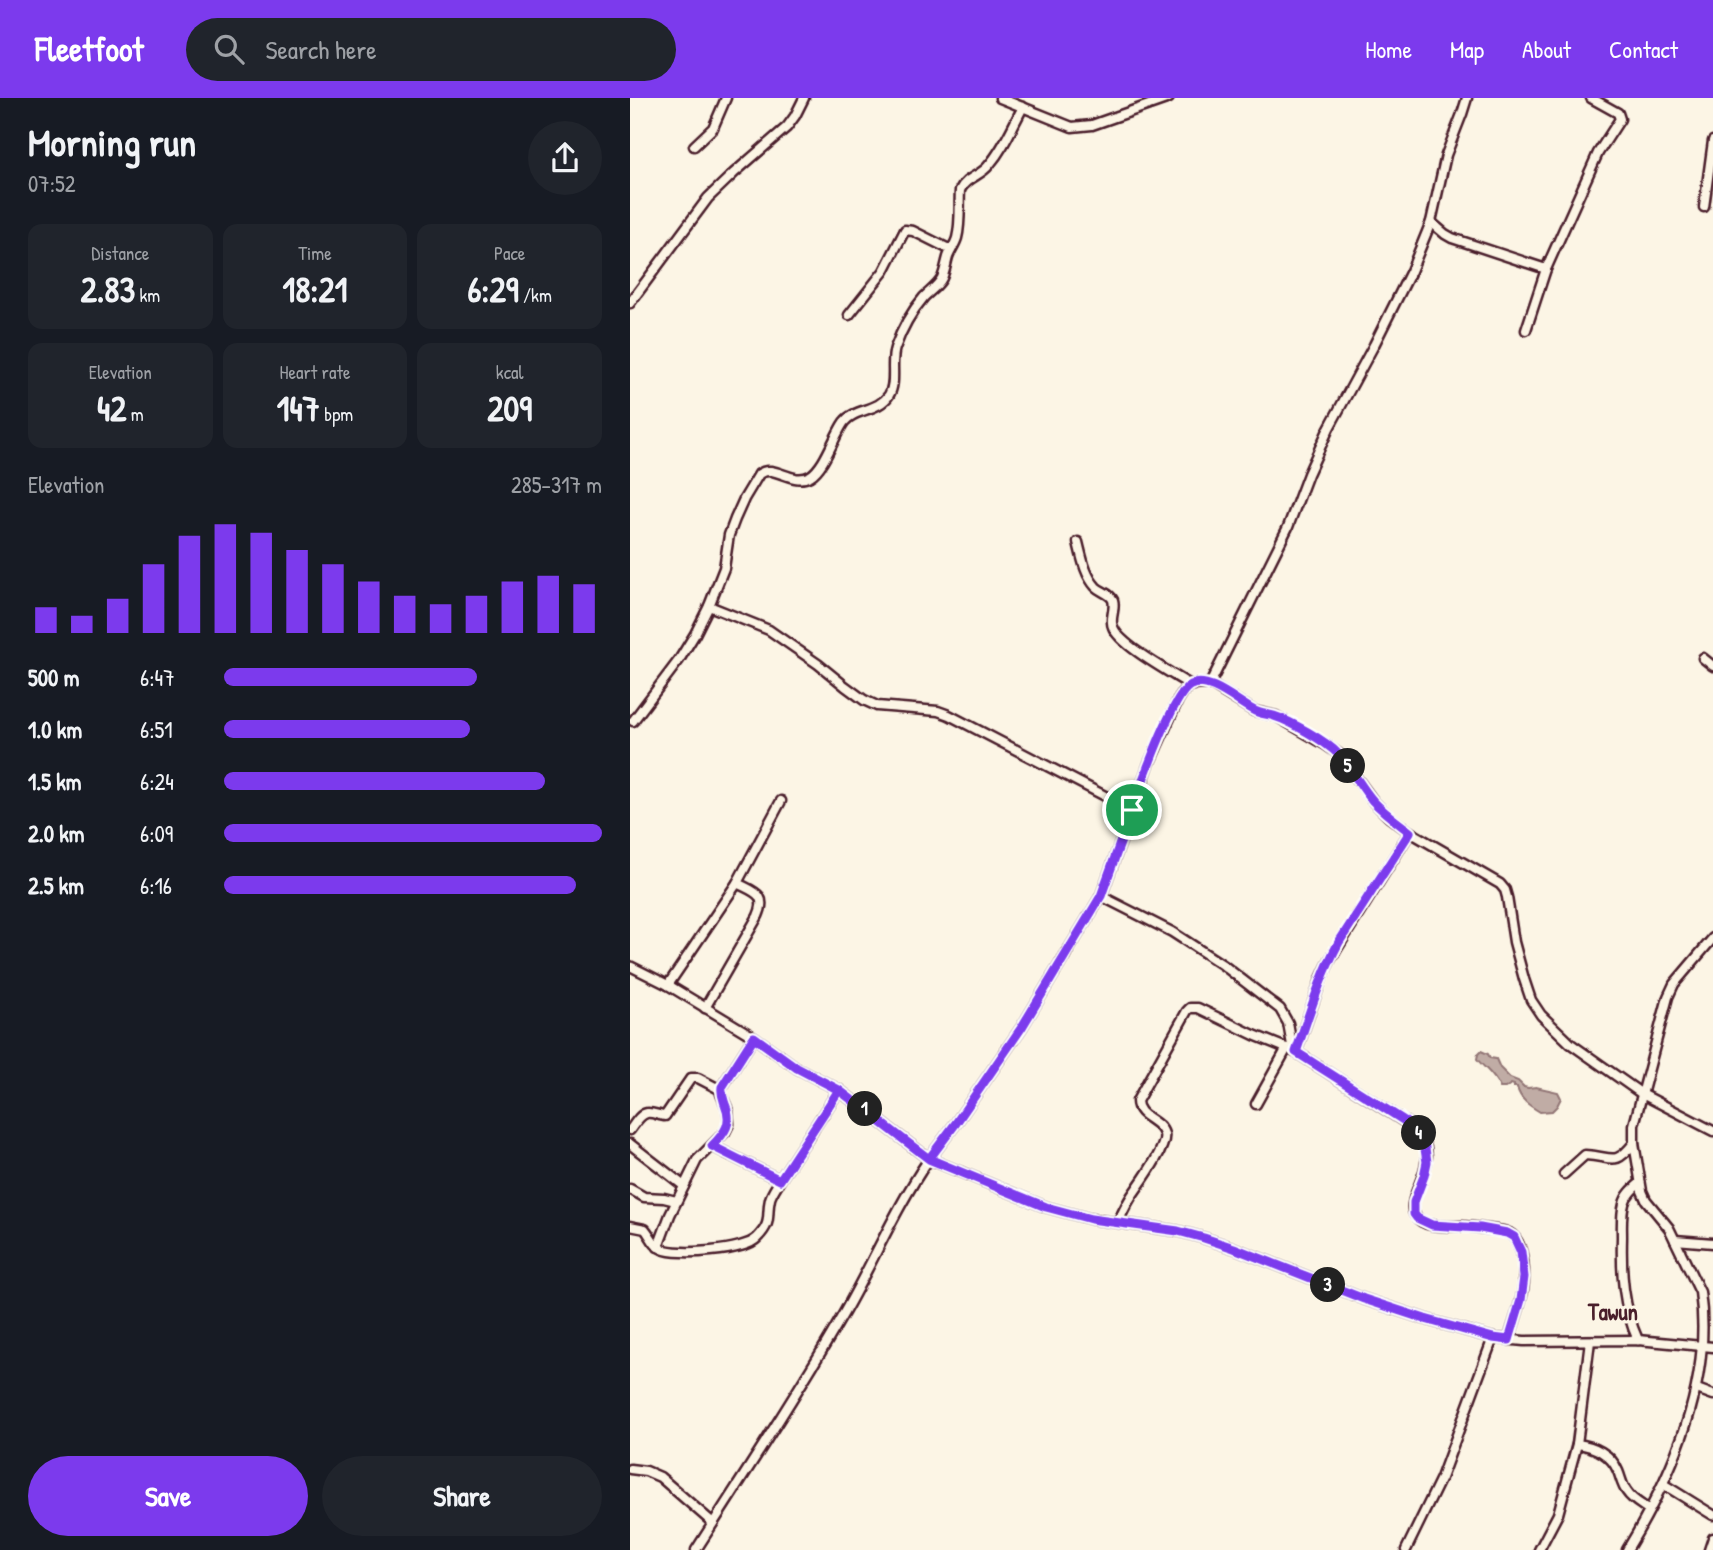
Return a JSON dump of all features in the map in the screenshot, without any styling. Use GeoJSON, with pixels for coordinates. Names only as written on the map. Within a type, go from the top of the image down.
{"type":"FeatureCollection","features":[{"type":"Feature","properties":{"kind":"street"},"geometry":{"type":"LineString","coordinates":[[694,146],[713,128],[726,98]]}},
{"type":"Feature","properties":{"kind":"street"},"geometry":{"type":"LineString","coordinates":[[630,303],[708,198],[787,127],[804,98]]}},
{"type":"Feature","properties":{"kind":"street"},"geometry":{"type":"LineString","coordinates":[[1000,98],[1064,125],[1082,127],[1169,98]]}},
{"type":"Feature","properties":{"kind":"street"},"geometry":{"type":"LineString","coordinates":[[1210,684],[1288,527],[1329,428],[1410,271],[1431,222],[1446,155],[1467,98]]}},
{"type":"Feature","properties":{"kind":"street"},"geometry":{"type":"LineString","coordinates":[[1526,330],[1546,269],[1571,211],[1598,153],[1620,119],[1618,113],[1591,98]]}},
{"type":"Feature","properties":{"kind":"street"},"geometry":{"type":"LineString","coordinates":[[633,721],[695,634],[724,568],[729,535],[735,519],[755,480],[765,470],[789,477],[810,476],[826,455],[846,419],[884,401],[891,389],[892,363],[898,342],[918,306],[941,280],[957,235],[962,185],[986,170],[1006,142],[1023,107]]}},
{"type":"Feature","properties":{"kind":"street"},"geometry":{"type":"LineString","coordinates":[[1704,207],[1713,141]]}},
{"type":"Feature","properties":{"kind":"street"},"geometry":{"type":"LineString","coordinates":[[1431,222],[1452,238],[1546,269]]}},
{"type":"Feature","properties":{"kind":"street"},"geometry":{"type":"LineString","coordinates":[[849,315],[884,271],[905,230],[914,231],[951,250]]}},
{"type":"Feature","properties":{"kind":"street"},"geometry":{"type":"LineString","coordinates":[[1078,542],[1088,575],[1095,586],[1113,600],[1113,629],[1124,642],[1191,685]]}},
{"type":"Feature","properties":{"kind":"street"},"geometry":{"type":"LineString","coordinates":[[709,606],[769,630],[870,703],[877,706],[938,711],[949,715],[1132,810]]}},
{"type":"Feature","properties":{"kind":"street"},"geometry":{"type":"LineString","coordinates":[[1703,658],[1713,666]]}},
{"type":"Feature","properties":{"kind":"street"},"geometry":{"type":"LineString","coordinates":[[696,1550],[799,1391],[843,1316],[899,1207],[929,1159],[1022,1027],[1101,896],[1168,721],[1183,692],[1191,685],[1210,684],[1254,711],[1276,716],[1334,750],[1389,817],[1500,884],[1507,897],[1514,942],[1531,1000],[1554,1029],[1642,1094],[1713,1131]]}},
{"type":"Feature","properties":{"kind":"street"},"geometry":{"type":"LineString","coordinates":[[668,985],[737,883],[781,801]]}},
{"type":"Feature","properties":{"kind":"street"},"geometry":{"type":"LineString","coordinates":[[1256,1104],[1292,1051],[1322,976],[1339,942],[1410,832]]}},
{"type":"Feature","properties":{"kind":"street"},"geometry":{"type":"LineString","coordinates":[[705,1008],[762,905],[759,895],[737,883]]}},
{"type":"Feature","properties":{"kind":"street"},"geometry":{"type":"LineString","coordinates":[[1101,896],[1196,947],[1280,1009],[1292,1036],[1292,1051]]}},
{"type":"Feature","properties":{"kind":"street"},"geometry":{"type":"LineString","coordinates":[[1628,1550],[1663,1484],[1685,1433],[1709,1346],[1700,1292],[1669,1228],[1646,1200],[1640,1183],[1634,1143],[1635,1114],[1668,997],[1674,984],[1713,938]]}},
{"type":"Feature","properties":{"kind":"street"},"geometry":{"type":"LineString","coordinates":[[630,966],[668,985],[754,1037],[797,1068],[839,1090],[929,1159],[1046,1207],[1091,1219],[1178,1231],[1204,1238],[1364,1299],[1493,1338],[1638,1340],[1709,1346]]}},
{"type":"Feature","properties":{"kind":"street"},"geometry":{"type":"LineString","coordinates":[[1118,1222],[1152,1166],[1164,1137],[1163,1131],[1140,1111],[1136,1105],[1137,1101],[1188,1011],[1194,1008],[1201,1010],[1292,1051],[1403,1120],[1422,1135],[1427,1162],[1414,1202],[1414,1214],[1417,1218],[1432,1225],[1507,1233],[1514,1237],[1521,1252],[1524,1277],[1521,1300],[1509,1340]]}},
{"type":"Feature","properties":{"kind":"street"},"geometry":{"type":"LineString","coordinates":[[658,1247],[676,1201],[697,1160],[725,1132],[729,1124],[728,1110],[721,1090],[723,1083],[754,1037]]}},
{"type":"Feature","properties":{"kind":"street"},"geometry":{"type":"LineString","coordinates":[[630,1130],[644,1114],[665,1116],[691,1078],[698,1078],[721,1090]]}},
{"type":"Feature","properties":{"kind":"street"},"geometry":{"type":"LineString","coordinates":[[630,1226],[645,1229],[663,1250],[710,1250],[751,1243],[768,1223],[770,1201],[780,1180],[839,1090]]}},
{"type":"Feature","properties":{"kind":"street"},"geometry":{"type":"LineString","coordinates":[[1564,1174],[1584,1155],[1620,1158],[1634,1143]]}},
{"type":"Feature","properties":{"kind":"street"},"geometry":{"type":"LineString","coordinates":[[630,1144],[684,1185]]}},
{"type":"Feature","properties":{"kind":"street"},"geometry":{"type":"LineString","coordinates":[[712,1146],[780,1180]]}},
{"type":"Feature","properties":{"kind":"street"},"geometry":{"type":"LineString","coordinates":[[1638,1340],[1626,1305],[1622,1282],[1622,1244],[1624,1205],[1628,1195],[1640,1183]]}},
{"type":"Feature","properties":{"kind":"street"},"geometry":{"type":"LineString","coordinates":[[630,1189],[644,1197],[676,1201]]}},
{"type":"Feature","properties":{"kind":"street"},"geometry":{"type":"LineString","coordinates":[[1675,1240],[1713,1243]]}},
{"type":"Feature","properties":{"kind":"street"},"geometry":{"type":"LineString","coordinates":[[1409,1549],[1441,1478],[1493,1338]]}},
{"type":"Feature","properties":{"kind":"street"},"geometry":{"type":"LineString","coordinates":[[1539,1550],[1559,1510],[1577,1444],[1590,1341]]}},
{"type":"Feature","properties":{"kind":"street"},"geometry":{"type":"LineString","coordinates":[[1697,1389],[1713,1395]]}},
{"type":"Feature","properties":{"kind":"street"},"geometry":{"type":"LineString","coordinates":[[1577,1444],[1592,1447],[1607,1457],[1616,1467],[1625,1490],[1649,1510]]}},
{"type":"Feature","properties":{"kind":"street"},"geometry":{"type":"LineString","coordinates":[[630,1469],[646,1471],[660,1477],[713,1523]]}},
{"type":"Feature","properties":{"kind":"street"},"geometry":{"type":"LineString","coordinates":[[1663,1484],[1713,1515]]}},
{"type":"Feature","properties":{"kind":"street"},"geometry":{"type":"LineString","coordinates":[[1709,1550],[1713,1538]]}},
{"type":"Feature","properties":{"kind":"shaded area"},"geometry":{"type":"Polygon","coordinates":[[[1481,1051],[1496,1059],[1500,1068],[1510,1078],[1524,1087],[1558,1092],[1561,1098],[1557,1106],[1552,1111],[1540,1112],[1520,1096],[1514,1085],[1500,1088],[1477,1059],[1481,1051]]]}},
{"type":"Feature","properties":{"kind":"district","name":"Tawun"},"geometry":{"type":"Point","coordinates":[1613,1312]}},
{"type":"Feature","properties":{"kind":"route"},"geometry":{"type":"LineString","coordinates":[[1132,810],[1101,896],[1022,1027],[929,1159],[839,1090],[797,1068],[754,1037],[723,1083],[721,1094],[728,1110],[729,1124],[712,1146],[780,1180],[839,1090],[910,1143],[929,1159],[1046,1207],[1091,1219],[1178,1231],[1204,1238],[1364,1299],[1425,1319],[1509,1340],[1524,1286],[1521,1252],[1514,1237],[1507,1233],[1467,1226],[1432,1225],[1417,1218],[1414,1214],[1414,1202],[1427,1162],[1422,1135],[1296,1052],[1329,960],[1410,832],[1374,802],[1339,754],[1326,744],[1276,716],[1254,711],[1210,684],[1203,683],[1191,685],[1178,700],[1132,810]]}}]}
